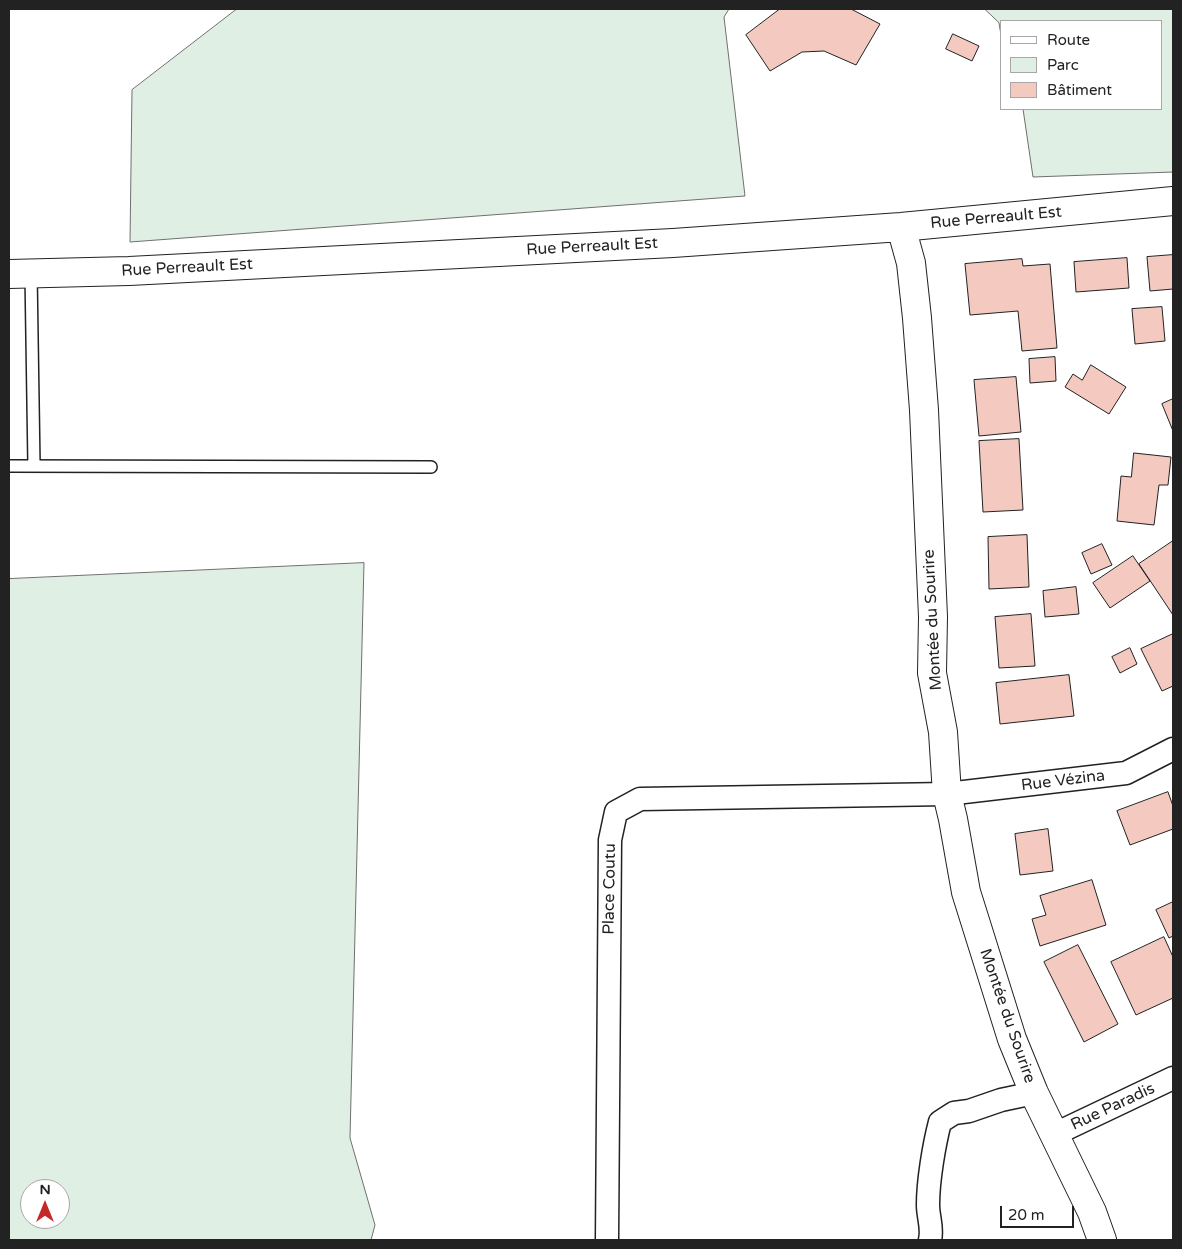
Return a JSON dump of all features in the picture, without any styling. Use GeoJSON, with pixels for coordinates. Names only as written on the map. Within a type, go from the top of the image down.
{"type":"FeatureCollection","features":[{"type":"Feature","properties":{"kind":"street","name":"Rue Perreault Est"},"geometry":{"type":"LineString","coordinates":[[20,274],[129,271],[673,242],[901,226],[1173,201]]}},
{"type":"Feature","properties":{"kind":"street","name":"Montée du Sourire"},"geometry":{"type":"LineString","coordinates":[[901,226],[910,263],[917,318],[928,480],[933,617],[932,673],[943,732],[947,794],[966,892],[1001,1006],[1034,1093],[1092,1212],[1102,1240]]}},
{"type":"Feature","properties":{"kind":"street","name":"Rue Vézina"},"geometry":{"type":"LineString","coordinates":[[947,794],[1126,773],[1173,749]]}},
{"type":"Feature","properties":{"kind":"street","name":"Place Coutu"},"geometry":{"type":"LineString","coordinates":[[607,1240],[610,840],[616,812],[640,799],[947,794]]}},
{"type":"Feature","properties":{"kind":"street","name":"Rue Paradis"},"geometry":{"type":"LineString","coordinates":[[1053,1135],[1173,1078]]}},
{"type":"Feature","properties":{"kind":"street","name":"Montée du Sourire"},"geometry":{"type":"LineString","coordinates":[[930,1240],[928,1205],[935,1141],[940,1122],[954,1113],[969,1111],[1001,1100],[1034,1093]]}},
{"type":"Feature","properties":{"kind":"lane"},"geometry":{"type":"LineString","coordinates":[[20,274],[34,466]]}},
{"type":"Feature","properties":{"kind":"lane"},"geometry":{"type":"LineString","coordinates":[[9,466],[432,466]]}},
{"type":"Feature","properties":{"kind":"green space"},"geometry":{"type":"Polygon","coordinates":[[[237,9],[729,9],[724,17],[745,196],[130,242],[132,90],[237,9]]]}},
{"type":"Feature","properties":{"kind":"green space"},"geometry":{"type":"Polygon","coordinates":[[[985,9],[1173,9],[1173,172],[1033,177],[1023,110],[1162,110],[1162,20],[1000,20],[1000,29],[999,23],[985,9]]]}},
{"type":"Feature","properties":{"kind":"green space"},"geometry":{"type":"Polygon","coordinates":[[[364,563],[350,1138],[375,1225],[371,1240],[9,1240],[9,579],[364,563]]]}},
{"type":"Feature","properties":{"kind":"building"},"geometry":{"type":"Polygon","coordinates":[[[780,9],[851,9],[880,24],[856,65],[824,51],[802,52],[770,71],[746,35],[780,9]]]}},
{"type":"Feature","properties":{"kind":"building"},"geometry":{"type":"Polygon","coordinates":[[[953,34],[979,46],[972,61],[946,49],[953,34]]]}},
{"type":"Feature","properties":{"kind":"building"},"geometry":{"type":"Polygon","coordinates":[[[1173,255],[1173,289],[1150,291],[1147,257],[1173,255]]]}},
{"type":"Feature","properties":{"kind":"building"},"geometry":{"type":"Polygon","coordinates":[[[1127,258],[1129,288],[1076,292],[1074,262],[1127,258]]]}},
{"type":"Feature","properties":{"kind":"building"},"geometry":{"type":"Polygon","coordinates":[[[1022,259],[1023,266],[1050,264],[1057,348],[1022,351],[1018,311],[970,315],[965,264],[1022,259]]]}},
{"type":"Feature","properties":{"kind":"building"},"geometry":{"type":"Polygon","coordinates":[[[1162,307],[1165,341],[1135,344],[1132,309],[1162,307]]]}},
{"type":"Feature","properties":{"kind":"building"},"geometry":{"type":"Polygon","coordinates":[[[1055,357],[1056,381],[1030,383],[1029,359],[1055,357]]]}},
{"type":"Feature","properties":{"kind":"building"},"geometry":{"type":"Polygon","coordinates":[[[1091,365],[1126,387],[1109,414],[1065,387],[1073,374],[1082,380],[1091,365]]]}},
{"type":"Feature","properties":{"kind":"building"},"geometry":{"type":"Polygon","coordinates":[[[1016,377],[1021,432],[979,436],[974,380],[1016,377]]]}},
{"type":"Feature","properties":{"kind":"building"},"geometry":{"type":"Polygon","coordinates":[[[1173,399],[1173,431],[1162,404],[1173,399]]]}},
{"type":"Feature","properties":{"kind":"building"},"geometry":{"type":"Polygon","coordinates":[[[1019,439],[1023,510],[983,512],[979,441],[1019,439]]]}},
{"type":"Feature","properties":{"kind":"building"},"geometry":{"type":"Polygon","coordinates":[[[1134,453],[1171,457],[1168,485],[1159,485],[1154,525],[1117,521],[1121,476],[1131,477],[1134,453]]]}},
{"type":"Feature","properties":{"kind":"building"},"geometry":{"type":"Polygon","coordinates":[[[1027,535],[1029,587],[989,589],[988,537],[1027,535]]]}},
{"type":"Feature","properties":{"kind":"building"},"geometry":{"type":"Polygon","coordinates":[[[1173,541],[1173,615],[1139,564],[1173,541]]]}},
{"type":"Feature","properties":{"kind":"building"},"geometry":{"type":"Polygon","coordinates":[[[1102,544],[1112,565],[1091,574],[1082,553],[1102,544]]]}},
{"type":"Feature","properties":{"kind":"building"},"geometry":{"type":"Polygon","coordinates":[[[1133,556],[1150,581],[1110,608],[1093,583],[1133,556]]]}},
{"type":"Feature","properties":{"kind":"building"},"geometry":{"type":"Polygon","coordinates":[[[1076,587],[1079,614],[1045,617],[1043,591],[1076,587]]]}},
{"type":"Feature","properties":{"kind":"building"},"geometry":{"type":"Polygon","coordinates":[[[1031,614],[1035,666],[999,668],[995,617],[1031,614]]]}},
{"type":"Feature","properties":{"kind":"building"},"geometry":{"type":"Polygon","coordinates":[[[1173,634],[1173,686],[1162,691],[1141,649],[1173,634]]]}},
{"type":"Feature","properties":{"kind":"building"},"geometry":{"type":"Polygon","coordinates":[[[1130,648],[1137,664],[1120,673],[1112,657],[1130,648]]]}},
{"type":"Feature","properties":{"kind":"building"},"geometry":{"type":"Polygon","coordinates":[[[1069,675],[1074,716],[1000,724],[996,683],[1069,675]]]}},
{"type":"Feature","properties":{"kind":"building"},"geometry":{"type":"Polygon","coordinates":[[[1168,792],[1173,806],[1173,829],[1130,845],[1117,811],[1168,792]]]}},
{"type":"Feature","properties":{"kind":"building"},"geometry":{"type":"Polygon","coordinates":[[[1048,829],[1053,871],[1020,875],[1015,834],[1048,829]]]}},
{"type":"Feature","properties":{"kind":"building"},"geometry":{"type":"Polygon","coordinates":[[[1092,880],[1106,925],[1040,946],[1032,919],[1046,915],[1040,896],[1092,880]]]}},
{"type":"Feature","properties":{"kind":"building"},"geometry":{"type":"Polygon","coordinates":[[[1173,902],[1173,936],[1169,938],[1156,910],[1173,902]]]}},
{"type":"Feature","properties":{"kind":"building"},"geometry":{"type":"Polygon","coordinates":[[[1164,937],[1173,957],[1173,998],[1136,1015],[1111,962],[1164,937]]]}},
{"type":"Feature","properties":{"kind":"building"},"geometry":{"type":"Polygon","coordinates":[[[1078,945],[1118,1024],[1084,1042],[1044,962],[1078,945]]]}}]}
